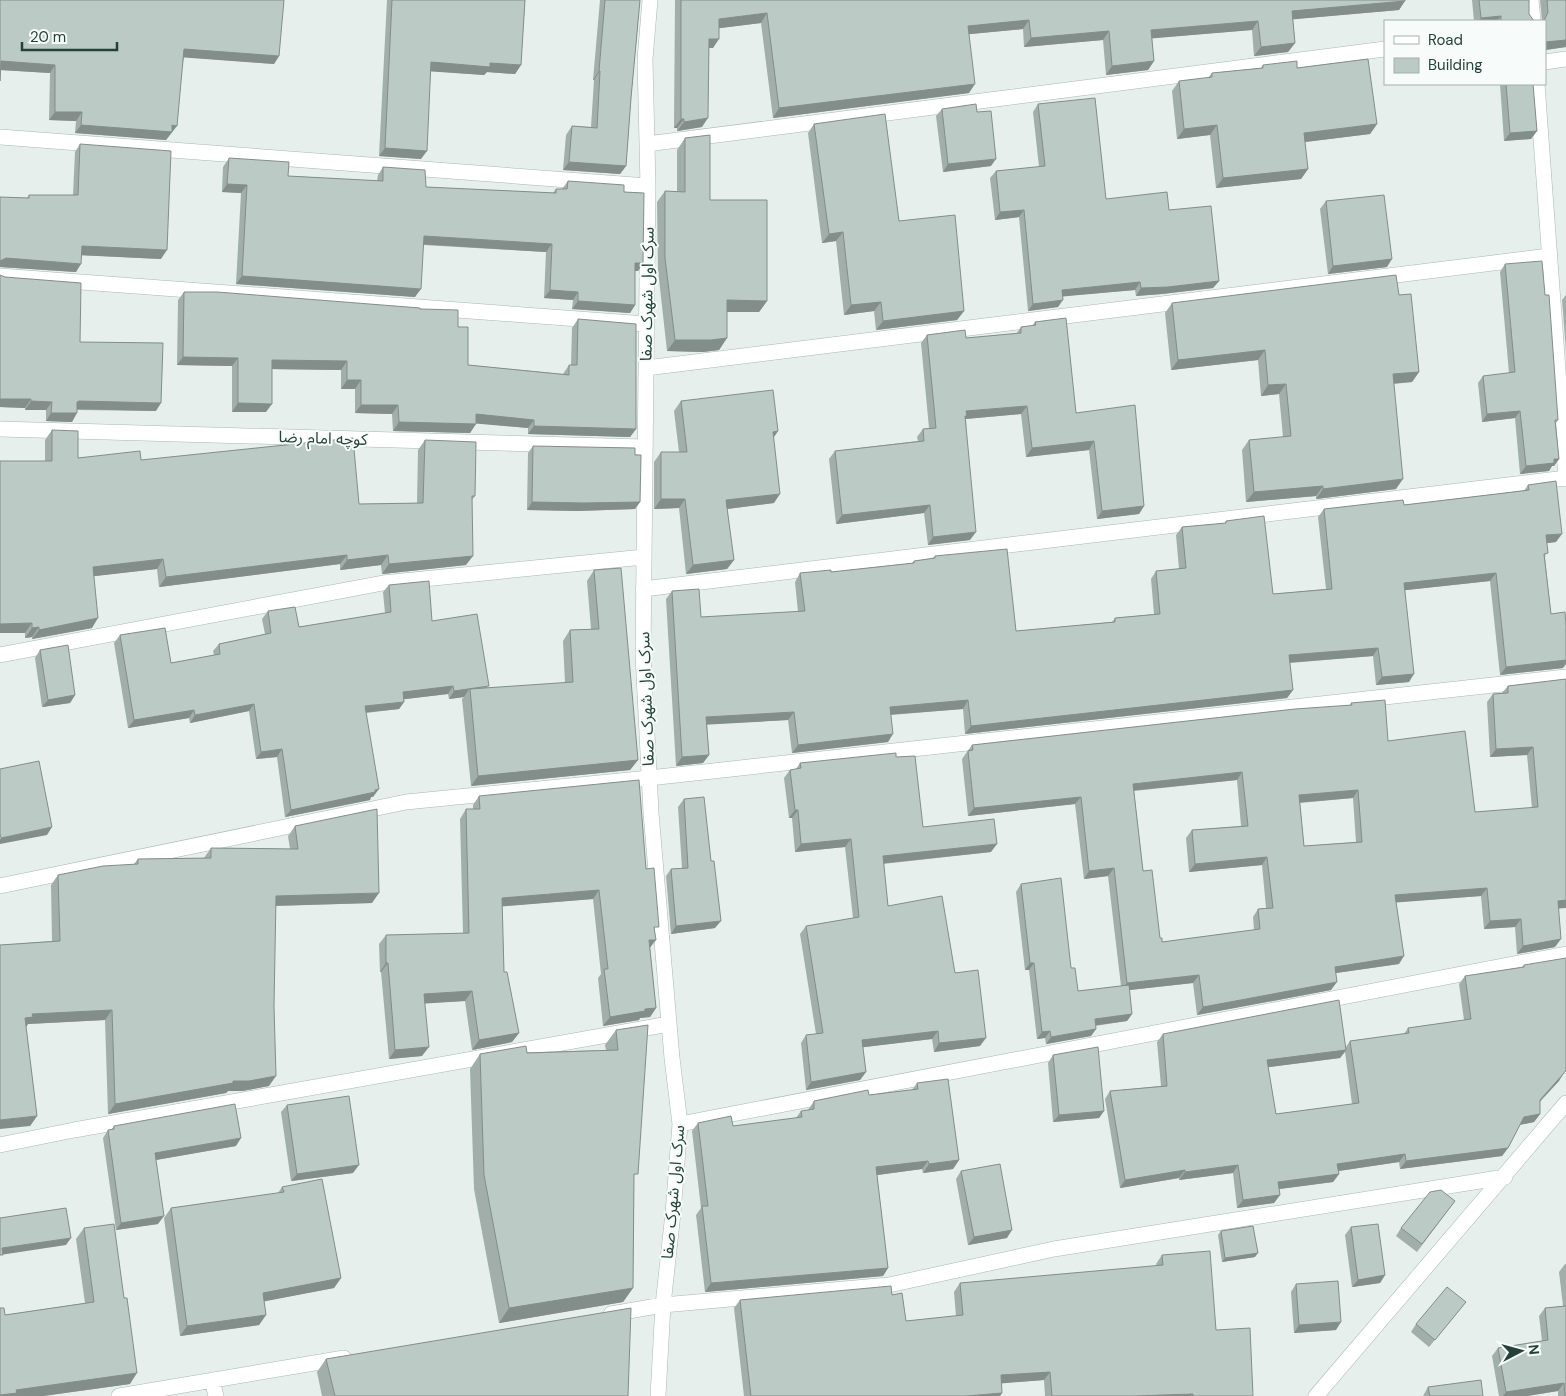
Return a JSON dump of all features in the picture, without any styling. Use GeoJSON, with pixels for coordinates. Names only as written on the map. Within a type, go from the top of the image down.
{"type":"FeatureCollection","features":[{"type":"Feature","properties":{"kind":"street","name":"سرک اول شهرک صفا"},"geometry":{"type":"LineString","coordinates":[[650,0],[645,59],[648,186],[643,655],[649,778],[669,1024],[680,1124],[663,1305],[658,1396]]}},
{"type":"Feature","properties":{"kind":"street"},"geometry":{"type":"LineString","coordinates":[[1531,0],[1532,20]]}},
{"type":"Feature","properties":{"kind":"street"},"geometry":{"type":"LineString","coordinates":[[647,144],[1384,49]]}},
{"type":"Feature","properties":{"kind":"street"},"geometry":{"type":"LineString","coordinates":[[1546,62],[1566,59]]}},
{"type":"Feature","properties":{"kind":"street"},"geometry":{"type":"LineString","coordinates":[[643,589],[1566,478],[1562,367],[1550,256],[1537,85]]}},
{"type":"Feature","properties":{"kind":"street"},"geometry":{"type":"LineString","coordinates":[[0,137],[648,186]]}},
{"type":"Feature","properties":{"kind":"street"},"geometry":{"type":"LineString","coordinates":[[646,368],[1550,256]]}},
{"type":"Feature","properties":{"kind":"street"},"geometry":{"type":"LineString","coordinates":[[0,276],[646,324]]}},
{"type":"Feature","properties":{"kind":"street","name":"کوچه امام رضا"},"geometry":{"type":"LineString","coordinates":[[0,429],[645,447]]}},
{"type":"Feature","properties":{"kind":"street"},"geometry":{"type":"LineString","coordinates":[[0,654],[383,583],[644,557]]}},
{"type":"Feature","properties":{"kind":"street"},"geometry":{"type":"LineString","coordinates":[[0,886],[406,802],[649,778],[1566,677]]}},
{"type":"Feature","properties":{"kind":"street"},"geometry":{"type":"LineString","coordinates":[[680,1124],[1566,954]]}},
{"type":"Feature","properties":{"kind":"street"},"geometry":{"type":"LineString","coordinates":[[0,1145],[74,1130],[669,1024]]}},
{"type":"Feature","properties":{"kind":"street"},"geometry":{"type":"LineString","coordinates":[[1316,1396],[1505,1177],[1566,1103]]}},
{"type":"Feature","properties":{"kind":"street"},"geometry":{"type":"LineString","coordinates":[[594,1316],[663,1305],[889,1285],[1054,1249],[1505,1177]]}},
{"type":"Feature","properties":{"kind":"street"},"geometry":{"type":"LineString","coordinates":[[119,1396],[359,1356]]}},
{"type":"Feature","properties":{"kind":"street"},"geometry":{"type":"LineString","coordinates":[[212,1380],[216,1396]]}},
{"type":"Feature","properties":{"kind":"building"},"geometry":{"type":"Polygon","coordinates":[[[0,0],[284,0],[279,56],[184,49],[177,126],[172,125],[172,132],[81,125],[82,112],[55,112],[55,65],[1,61],[0,81],[0,0]]]}},
{"type":"Feature","properties":{"kind":"building"},"geometry":{"type":"Polygon","coordinates":[[[392,0],[525,0],[521,65],[490,63],[490,67],[431,62],[427,151],[385,148],[392,0]]]}},
{"type":"Feature","properties":{"kind":"building"},"geometry":{"type":"Polygon","coordinates":[[[605,0],[640,0],[626,166],[569,162],[572,126],[597,128],[599,71],[605,0]]]}},
{"type":"Feature","properties":{"kind":"building"},"geometry":{"type":"Polygon","coordinates":[[[681,0],[1405,1],[1292,11],[1295,43],[1261,47],[1258,21],[1151,30],[1154,61],[1112,66],[1109,31],[1031,38],[1029,20],[968,26],[975,84],[779,108],[767,13],[719,19],[719,39],[709,39],[708,118],[684,122],[684,119],[681,119],[681,0]]]}},
{"type":"Feature","properties":{"kind":"building"},"geometry":{"type":"Polygon","coordinates":[[[1479,0],[1529,0],[1529,14],[1533,20],[1501,20],[1501,16],[1481,18],[1479,0]]]}},
{"type":"Feature","properties":{"kind":"building"},"geometry":{"type":"Polygon","coordinates":[[[1547,0],[1566,0],[1566,40],[1546,42],[1546,20],[1544,20],[1548,12],[1547,0]]]}},
{"type":"Feature","properties":{"kind":"building"},"geometry":{"type":"Polygon","coordinates":[[[1368,59],[1377,124],[1304,133],[1308,169],[1223,178],[1217,125],[1184,129],[1179,81],[1212,77],[1212,73],[1263,68],[1263,65],[1297,61],[1297,68],[1368,59]]]}},
{"type":"Feature","properties":{"kind":"building"},"geometry":{"type":"Polygon","coordinates":[[[1506,85],[1533,85],[1537,131],[1510,133],[1506,85]]]}},
{"type":"Feature","properties":{"kind":"building"},"geometry":{"type":"Polygon","coordinates":[[[1095,98],[1106,199],[1167,192],[1169,210],[1211,206],[1219,281],[1141,288],[1140,282],[1062,290],[1063,300],[1033,304],[1024,210],[1000,212],[996,171],[1045,166],[1038,104],[1095,98]]]}},
{"type":"Feature","properties":{"kind":"building"},"geometry":{"type":"Polygon","coordinates":[[[976,104],[977,112],[991,111],[996,159],[948,164],[942,109],[976,104]]]}},
{"type":"Feature","properties":{"kind":"building"},"geometry":{"type":"Polygon","coordinates":[[[885,114],[899,221],[955,215],[964,311],[883,321],[881,302],[851,305],[843,232],[829,234],[814,124],[885,114]]]}},
{"type":"Feature","properties":{"kind":"building"},"geometry":{"type":"Polygon","coordinates":[[[710,135],[710,200],[767,200],[767,301],[727,300],[727,338],[675,340],[665,258],[665,191],[685,192],[685,138],[710,135]]]}},
{"type":"Feature","properties":{"kind":"building"},"geometry":{"type":"Polygon","coordinates":[[[80,144],[171,151],[167,250],[82,246],[81,264],[6,258],[0,261],[0,197],[29,198],[29,195],[78,195],[80,144]]]}},
{"type":"Feature","properties":{"kind":"building"},"geometry":{"type":"Polygon","coordinates":[[[229,158],[289,162],[288,176],[383,181],[383,167],[425,170],[426,187],[556,193],[556,189],[567,189],[568,181],[624,185],[624,192],[644,193],[643,263],[635,263],[635,305],[578,301],[578,292],[550,290],[552,244],[424,236],[421,289],[242,276],[247,185],[227,184],[229,158]]]}},
{"type":"Feature","properties":{"kind":"building"},"geometry":{"type":"Polygon","coordinates":[[[1384,195],[1392,259],[1333,266],[1326,201],[1384,195]]]}},
{"type":"Feature","properties":{"kind":"building"},"geometry":{"type":"Polygon","coordinates":[[[1542,261],[1545,295],[1549,295],[1558,420],[1555,420],[1559,459],[1554,459],[1554,463],[1526,466],[1520,411],[1487,414],[1483,376],[1515,372],[1505,264],[1542,261]]]}},
{"type":"Feature","properties":{"kind":"building"},"geometry":{"type":"Polygon","coordinates":[[[0,275],[81,283],[80,342],[163,343],[161,403],[79,401],[77,402],[77,413],[51,413],[52,402],[31,401],[31,399],[0,399],[0,275]]]}},
{"type":"Feature","properties":{"kind":"building"},"geometry":{"type":"Polygon","coordinates":[[[1396,275],[1399,295],[1411,294],[1419,372],[1393,374],[1403,479],[1323,489],[1323,486],[1254,492],[1249,440],[1291,436],[1286,384],[1268,385],[1265,350],[1178,360],[1172,303],[1396,275]]]}},
{"type":"Feature","properties":{"kind":"building"},"geometry":{"type":"Polygon","coordinates":[[[184,292],[217,292],[420,309],[458,310],[458,327],[468,327],[468,365],[569,375],[569,365],[577,365],[578,319],[636,324],[636,429],[534,426],[534,420],[476,414],[476,424],[399,422],[398,405],[361,405],[361,380],[347,380],[347,361],[272,360],[272,404],[238,403],[238,358],[183,357],[184,292]]]}},
{"type":"Feature","properties":{"kind":"building"},"geometry":{"type":"Polygon","coordinates":[[[1066,318],[1076,413],[1135,405],[1144,506],[1102,511],[1094,441],[1032,448],[1027,406],[966,411],[976,532],[933,537],[930,505],[842,515],[835,451],[924,441],[923,429],[936,428],[927,335],[965,330],[966,338],[1021,333],[1021,327],[1036,325],[1035,322],[1066,318]]]}},
{"type":"Feature","properties":{"kind":"building"},"geometry":{"type":"Polygon","coordinates":[[[773,390],[778,431],[773,432],[780,494],[726,500],[734,560],[693,565],[685,499],[661,499],[661,452],[687,452],[681,401],[773,390]]]}},
{"type":"Feature","properties":{"kind":"building"},"geometry":{"type":"Polygon","coordinates":[[[52,430],[78,431],[78,458],[140,451],[141,460],[353,438],[359,504],[423,503],[425,440],[476,442],[475,496],[472,496],[473,556],[389,564],[388,555],[347,560],[347,555],[166,577],[163,559],[93,567],[98,618],[39,630],[39,627],[32,628],[32,623],[0,624],[0,461],[52,461],[52,430]]]}},
{"type":"Feature","properties":{"kind":"building"},"geometry":{"type":"Polygon","coordinates":[[[533,446],[635,448],[635,455],[641,455],[640,502],[532,502],[533,446]]]}},
{"type":"Feature","properties":{"kind":"building"},"geometry":{"type":"Polygon","coordinates":[[[1556,481],[1562,534],[1546,535],[1548,553],[1544,554],[1551,614],[1565,612],[1566,660],[1506,667],[1496,573],[1404,583],[1414,674],[1382,677],[1378,648],[1289,655],[1293,690],[971,726],[968,700],[890,707],[893,734],[798,745],[794,712],[706,717],[709,755],[682,757],[672,591],[699,589],[701,617],[805,611],[800,573],[831,570],[831,572],[914,563],[914,561],[935,558],[935,556],[1007,549],[1016,631],[1115,622],[1115,618],[1160,614],[1156,571],[1186,568],[1182,527],[1226,523],[1226,521],[1264,516],[1273,594],[1332,589],[1324,509],[1403,500],[1404,505],[1505,493],[1529,490],[1528,485],[1556,481]]]}},
{"type":"Feature","properties":{"kind":"building"},"geometry":{"type":"Polygon","coordinates":[[[621,568],[638,760],[478,776],[470,689],[573,682],[570,630],[599,629],[594,570],[621,568]]]}},
{"type":"Feature","properties":{"kind":"building"},"geometry":{"type":"Polygon","coordinates":[[[429,581],[432,621],[477,614],[489,686],[454,691],[453,686],[403,692],[404,702],[365,706],[379,789],[375,790],[375,792],[291,810],[282,749],[261,752],[254,704],[195,715],[194,710],[134,720],[120,635],[165,628],[171,663],[220,654],[219,644],[271,633],[268,611],[295,607],[299,627],[391,612],[389,585],[429,581]]]}},
{"type":"Feature","properties":{"kind":"building"},"geometry":{"type":"Polygon","coordinates":[[[68,645],[75,695],[48,700],[40,650],[68,645]]]}},
{"type":"Feature","properties":{"kind":"building"},"geometry":{"type":"Polygon","coordinates":[[[1566,679],[1566,900],[1558,901],[1561,939],[1523,946],[1521,919],[1490,921],[1487,888],[1395,895],[1404,956],[1335,967],[1337,982],[1203,1007],[1199,975],[1127,983],[1114,868],[1089,871],[1081,797],[974,808],[968,751],[973,750],[972,745],[1385,700],[1388,741],[1465,731],[1475,812],[1538,807],[1533,747],[1496,749],[1493,694],[1508,693],[1508,686],[1566,679]],[[1242,772],[1133,784],[1143,871],[1152,870],[1162,942],[1260,929],[1258,909],[1273,908],[1267,857],[1195,864],[1192,830],[1248,826],[1242,772]],[[1358,790],[1299,795],[1304,846],[1362,842],[1358,790]]]}},
{"type":"Feature","properties":{"kind":"building"},"geometry":{"type":"Polygon","coordinates":[[[896,753],[896,757],[915,756],[923,827],[994,819],[997,844],[883,856],[888,906],[942,896],[955,973],[978,970],[986,1038],[939,1043],[938,1031],[862,1040],[866,1072],[811,1082],[806,1035],[823,1033],[806,926],[859,917],[851,839],[801,844],[798,810],[795,810],[790,770],[801,768],[800,763],[896,753]]]}},
{"type":"Feature","properties":{"kind":"building"},"geometry":{"type":"Polygon","coordinates":[[[39,761],[52,827],[1,838],[0,769],[39,761]]]}},
{"type":"Feature","properties":{"kind":"building"},"geometry":{"type":"Polygon","coordinates":[[[639,780],[646,869],[654,868],[659,927],[654,927],[656,940],[649,940],[656,1008],[610,1017],[604,969],[608,969],[599,890],[502,898],[504,972],[507,972],[519,1033],[479,1040],[472,991],[424,994],[429,1047],[395,1050],[388,963],[386,963],[386,935],[469,933],[466,809],[480,809],[479,796],[639,780]]]}},
{"type":"Feature","properties":{"kind":"building"},"geometry":{"type":"Polygon","coordinates":[[[704,797],[711,861],[714,861],[721,921],[676,926],[671,869],[688,868],[684,799],[704,797]]]}},
{"type":"Feature","properties":{"kind":"building"},"geometry":{"type":"Polygon","coordinates":[[[377,809],[379,893],[276,896],[274,1006],[276,1076],[249,1081],[233,1081],[233,1083],[115,1104],[112,1010],[32,1014],[33,1017],[25,1018],[37,1116],[0,1120],[0,945],[60,941],[58,875],[103,866],[138,864],[138,859],[211,858],[211,848],[298,849],[295,826],[377,809]]]}},
{"type":"Feature","properties":{"kind":"building"},"geometry":{"type":"Polygon","coordinates":[[[1061,878],[1071,968],[1075,968],[1078,991],[1129,985],[1132,1014],[1095,1019],[1096,1029],[1051,1037],[1050,1031],[1042,1032],[1034,963],[1030,963],[1021,884],[1061,878]]]}},
{"type":"Feature","properties":{"kind":"building"},"geometry":{"type":"Polygon","coordinates":[[[1566,958],[1566,1070],[1540,1100],[1540,1114],[1524,1117],[1508,1148],[1406,1161],[1405,1154],[1337,1164],[1339,1174],[1278,1182],[1280,1195],[1243,1200],[1238,1165],[1185,1172],[1185,1170],[1125,1180],[1110,1091],[1167,1086],[1163,1034],[1339,1000],[1346,1050],[1267,1060],[1276,1114],[1359,1103],[1350,1041],[1409,1033],[1408,1028],[1471,1019],[1465,976],[1566,958]]]}},
{"type":"Feature","properties":{"kind":"building"},"geometry":{"type":"Polygon","coordinates":[[[648,1025],[638,1174],[634,1174],[633,1288],[509,1308],[484,1175],[480,1054],[526,1046],[527,1053],[618,1050],[616,1030],[648,1025]]]}},
{"type":"Feature","properties":{"kind":"building"},"geometry":{"type":"Polygon","coordinates":[[[1098,1047],[1104,1111],[1059,1115],[1053,1055],[1098,1047]]]}},
{"type":"Feature","properties":{"kind":"building"},"geometry":{"type":"Polygon","coordinates":[[[948,1079],[959,1160],[929,1164],[928,1161],[876,1167],[888,1268],[711,1283],[702,1206],[708,1206],[698,1123],[731,1116],[733,1126],[802,1117],[801,1111],[814,1109],[814,1101],[868,1090],[869,1095],[918,1089],[917,1083],[948,1079]]]}},
{"type":"Feature","properties":{"kind":"building"},"geometry":{"type":"Polygon","coordinates":[[[349,1096],[359,1165],[297,1174],[287,1105],[349,1096]]]}},
{"type":"Feature","properties":{"kind":"building"},"geometry":{"type":"Polygon","coordinates":[[[235,1104],[241,1138],[155,1153],[164,1216],[121,1223],[108,1130],[114,1129],[114,1126],[235,1104]]]}},
{"type":"Feature","properties":{"kind":"building"},"geometry":{"type":"Polygon","coordinates":[[[1000,1164],[1012,1230],[974,1237],[961,1171],[1000,1164]]]}},
{"type":"Feature","properties":{"kind":"building"},"geometry":{"type":"Polygon","coordinates":[[[322,1179],[341,1278],[263,1293],[266,1315],[187,1326],[171,1208],[284,1192],[282,1187],[322,1179]]]}},
{"type":"Feature","properties":{"kind":"building"},"geometry":{"type":"Polygon","coordinates":[[[1441,1190],[1455,1201],[1422,1244],[1401,1228],[1430,1192],[1441,1190]]]}},
{"type":"Feature","properties":{"kind":"building"},"geometry":{"type":"Polygon","coordinates":[[[66,1208],[71,1238],[2,1248],[3,1255],[0,1255],[0,1218],[66,1208]]]}},
{"type":"Feature","properties":{"kind":"building"},"geometry":{"type":"Polygon","coordinates":[[[114,1224],[124,1298],[127,1298],[137,1373],[16,1390],[17,1393],[0,1395],[0,1308],[4,1308],[5,1315],[94,1302],[84,1228],[114,1224]]]}},
{"type":"Feature","properties":{"kind":"building"},"geometry":{"type":"Polygon","coordinates":[[[1378,1224],[1385,1275],[1358,1280],[1351,1227],[1378,1224]]]}},
{"type":"Feature","properties":{"kind":"building"},"geometry":{"type":"Polygon","coordinates":[[[1253,1226],[1258,1253],[1225,1258],[1221,1231],[1253,1226]]]}},
{"type":"Feature","properties":{"kind":"building"},"geometry":{"type":"Polygon","coordinates":[[[1210,1251],[1216,1330],[1250,1328],[1253,1396],[1193,1396],[1193,1394],[1052,1396],[1050,1372],[1001,1375],[1002,1393],[966,1396],[751,1396],[740,1300],[891,1286],[892,1295],[902,1293],[906,1321],[963,1315],[960,1283],[1163,1265],[1162,1255],[1210,1251]]]}},
{"type":"Feature","properties":{"kind":"building"},"geometry":{"type":"Polygon","coordinates":[[[1338,1281],[1341,1322],[1299,1325],[1296,1284],[1338,1281]]]}},
{"type":"Feature","properties":{"kind":"building"},"geometry":{"type":"Polygon","coordinates":[[[1447,1287],[1466,1302],[1435,1340],[1416,1324],[1447,1287]]]}},
{"type":"Feature","properties":{"kind":"building"},"geometry":{"type":"Polygon","coordinates":[[[1566,1306],[1566,1396],[1564,1383],[1506,1392],[1498,1348],[1548,1340],[1545,1308],[1566,1306]]]}},
{"type":"Feature","properties":{"kind":"building"},"geometry":{"type":"Polygon","coordinates":[[[631,1308],[628,1396],[335,1396],[326,1359],[631,1308]]]}},
{"type":"Feature","properties":{"kind":"building"},"geometry":{"type":"Polygon","coordinates":[[[1481,1380],[1483,1396],[1430,1396],[1428,1387],[1481,1380]]]}}]}
